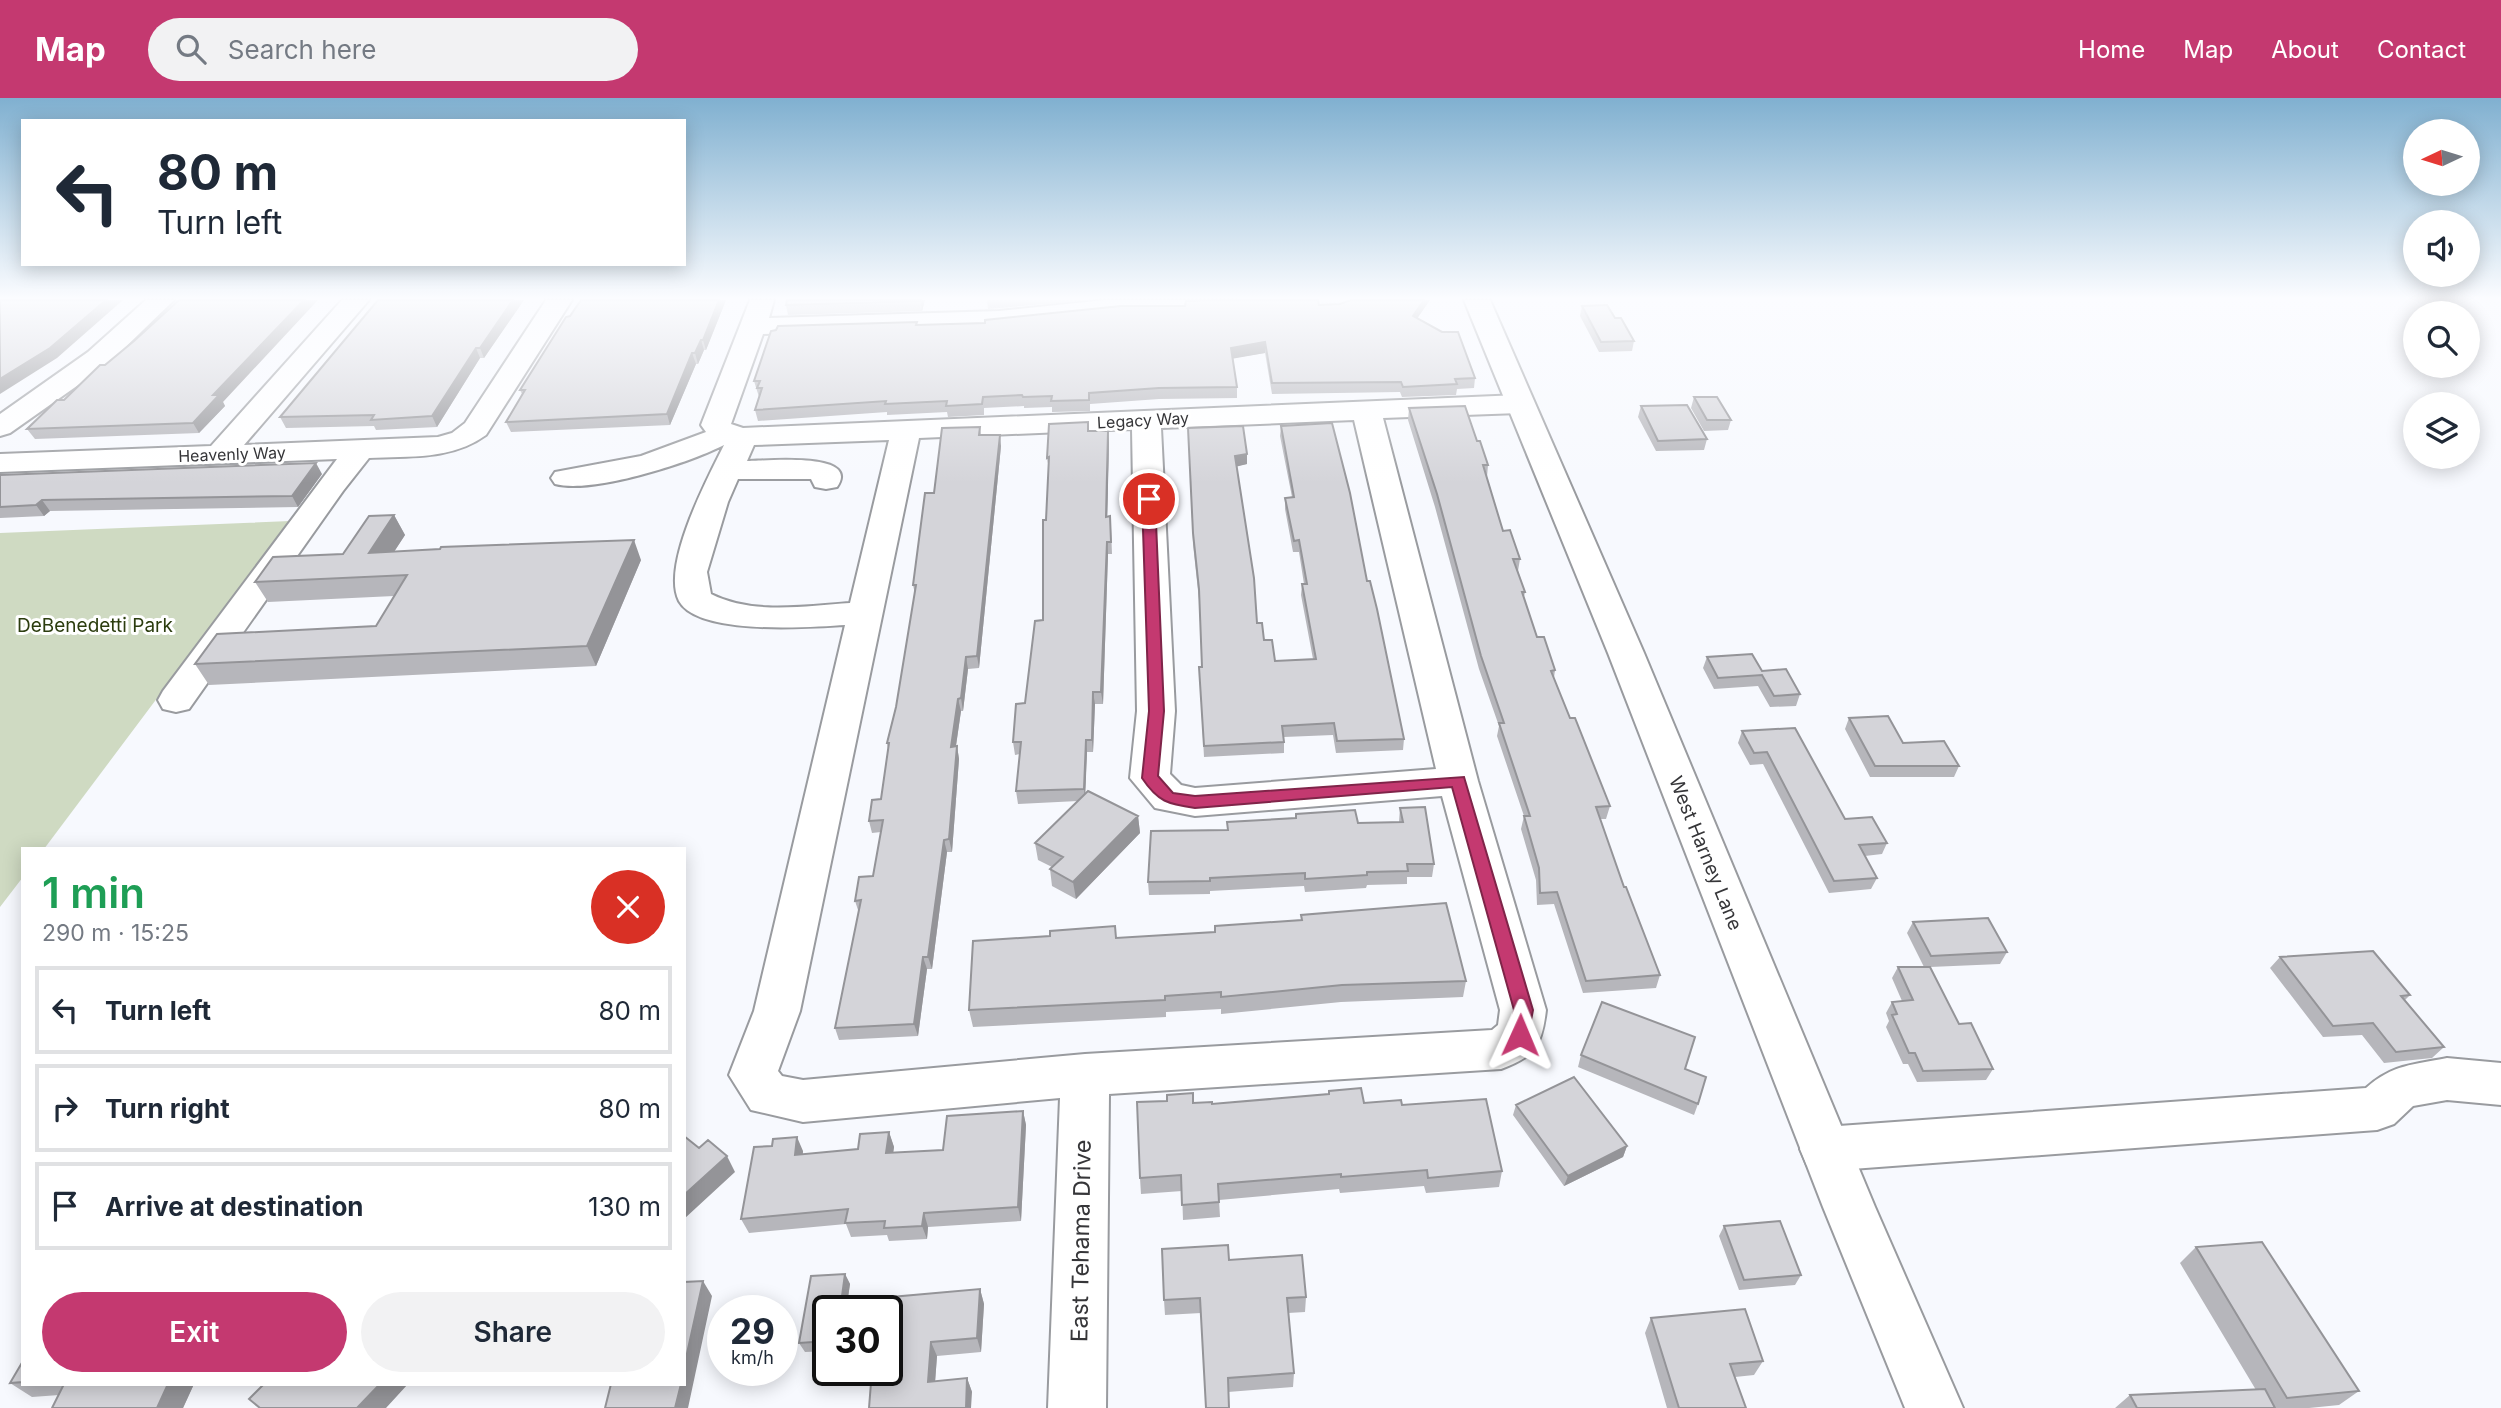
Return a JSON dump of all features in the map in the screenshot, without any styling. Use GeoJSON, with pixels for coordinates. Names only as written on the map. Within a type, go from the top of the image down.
{"type":"FeatureCollection","features":[{"type":"Feature","properties":{"kind":"street"},"geometry":{"type":"LineString","coordinates":[[0,427],[93,361]]}},
{"type":"Feature","properties":{"kind":"street"},"geometry":{"type":"LineString","coordinates":[[219,455],[302,361]]}},
{"type":"Feature","properties":{"kind":"street","name":"Heavenly Way"},"geometry":{"type":"LineString","coordinates":[[0,463],[441,446],[462,439],[475,429],[519,361]]}},
{"type":"Feature","properties":{"kind":"street"},"geometry":{"type":"LineString","coordinates":[[734,435],[716,425],[740,361]]}},
{"type":"Feature","properties":{"kind":"street","name":"West Harney Lane"},"geometry":{"type":"LineString","coordinates":[[1502,361],[1626,653],[1825,1149],[1934,1408]]}},
{"type":"Feature","properties":{"kind":"street","name":"Legacy Way"},"geometry":{"type":"LineString","coordinates":[[734,435],[1519,404]]}},
{"type":"Feature","properties":{"kind":"street"},"geometry":{"type":"LineString","coordinates":[[906,430],[776,1011],[753,1075],[768,1095],[803,1101],[1085,1074],[1501,1049],[1520,1035],[1523,1010],[1458,781],[1366,410]]}},
{"type":"Feature","properties":{"kind":"street"},"geometry":{"type":"LineString","coordinates":[[1146,420],[1157,711],[1150,778],[1168,798],[1195,802],[1458,781]]}},
{"type":"Feature","properties":{"kind":"street"},"geometry":{"type":"LineString","coordinates":[[734,435],[727,470],[712,502],[690,572],[695,599],[711,610],[740,617],[865,613]]}},
{"type":"Feature","properties":{"kind":"street"},"geometry":{"type":"LineString","coordinates":[[566,478],[612,472],[666,460],[734,435]]}},
{"type":"Feature","properties":{"kind":"street"},"geometry":{"type":"LineString","coordinates":[[176,700],[310,514],[360,450]]}},
{"type":"Feature","properties":{"kind":"street"},"geometry":{"type":"LineString","coordinates":[[727,470],[820,470],[826,473],[826,480]]}},
{"type":"Feature","properties":{"kind":"street","name":"East Tehama Drive"},"geometry":{"type":"LineString","coordinates":[[1077,1408],[1085,1074]]}},
{"type":"Feature","properties":{"kind":"street"},"geometry":{"type":"LineString","coordinates":[[1825,1149],[2377,1109],[2400,1088],[2447,1079],[2501,1084]]}},
{"type":"Feature","properties":{"kind":"green space","name":"DeBenedetti Park"},"geometry":{"type":"Polygon","coordinates":[[[290,521],[46,847],[21,847],[21,880],[0,907],[0,533],[290,521]]]}},
{"type":"Feature","properties":{"kind":"building"},"geometry":{"type":"Polygon","coordinates":[[[0,361],[29,361],[0,379],[0,361]]]}},
{"type":"Feature","properties":{"kind":"building"},"geometry":{"type":"Polygon","coordinates":[[[110,361],[245,361],[213,395],[219,395],[193,423],[27,429],[57,400],[64,400],[100,365],[110,361]]]}},
{"type":"Feature","properties":{"kind":"building"},"geometry":{"type":"Polygon","coordinates":[[[327,361],[468,361],[432,416],[371,420],[374,415],[280,417],[327,361]]]}},
{"type":"Feature","properties":{"kind":"building"},"geometry":{"type":"Polygon","coordinates":[[[538,361],[689,361],[667,414],[506,422],[525,390],[520,390],[538,361]]]}},
{"type":"Feature","properties":{"kind":"building"},"geometry":{"type":"Polygon","coordinates":[[[761,361],[1233,361],[1237,387],[1159,388],[1089,393],[1089,400],[1051,401],[1052,396],[1022,395],[983,397],[982,404],[946,406],[947,401],[885,404],[886,401],[755,410],[762,388],[757,388],[760,381],[754,381],[761,361]]]}},
{"type":"Feature","properties":{"kind":"building"},"geometry":{"type":"Polygon","coordinates":[[[1268,361],[1469,361],[1475,378],[1455,379],[1457,384],[1403,387],[1401,382],[1272,383],[1268,361]]]}},
{"type":"Feature","properties":{"kind":"building"},"geometry":{"type":"Polygon","coordinates":[[[1694,397],[1717,397],[1731,420],[1707,420],[1694,397]]]}},
{"type":"Feature","properties":{"kind":"building"},"geometry":{"type":"Polygon","coordinates":[[[1687,405],[1707,439],[1658,441],[1641,406],[1687,405]]]}},
{"type":"Feature","properties":{"kind":"building"},"geometry":{"type":"Polygon","coordinates":[[[1465,406],[1488,465],[1483,465],[1503,531],[1510,530],[1520,559],[1513,559],[1537,637],[1544,637],[1555,670],[1551,671],[1570,718],[1575,718],[1610,806],[1596,807],[1624,887],[1660,975],[1586,981],[1557,892],[1540,893],[1539,868],[1524,816],[1530,816],[1499,723],[1504,723],[1481,656],[1437,494],[1409,408],[1465,406]]]}},
{"type":"Feature","properties":{"kind":"building"},"geometry":{"type":"Polygon","coordinates":[[[1088,422],[1088,431],[1108,431],[1106,517],[1110,516],[1111,542],[1107,542],[1101,692],[1093,692],[1092,740],[1086,740],[1084,789],[1016,791],[1021,742],[1013,742],[1016,704],[1025,703],[1035,621],[1043,620],[1043,520],[1046,520],[1049,424],[1088,422]]]}},
{"type":"Feature","properties":{"kind":"building"},"geometry":{"type":"Polygon","coordinates":[[[1332,423],[1350,493],[1367,581],[1370,581],[1377,609],[1404,739],[1337,741],[1334,723],[1282,726],[1284,742],[1204,746],[1199,667],[1202,667],[1199,589],[1193,533],[1188,428],[1243,426],[1247,454],[1235,456],[1254,578],[1257,623],[1262,623],[1264,640],[1272,640],[1275,661],[1316,659],[1302,584],[1307,584],[1299,540],[1294,541],[1285,498],[1294,497],[1281,426],[1332,423]]]}},
{"type":"Feature","properties":{"kind":"building"},"geometry":{"type":"Polygon","coordinates":[[[980,427],[979,435],[1000,435],[977,656],[966,657],[961,698],[958,699],[951,747],[957,746],[949,839],[944,840],[928,957],[923,957],[914,1024],[835,1028],[861,900],[855,901],[859,877],[873,876],[883,820],[869,821],[872,800],[881,799],[887,743],[896,707],[916,585],[913,585],[925,493],[934,493],[942,428],[980,427]]]}},
{"type":"Feature","properties":{"kind":"building"},"geometry":{"type":"Polygon","coordinates":[[[316,463],[292,496],[42,500],[36,505],[0,507],[0,475],[316,463]]]}},
{"type":"Feature","properties":{"kind":"building"},"geometry":{"type":"Polygon","coordinates":[[[394,515],[369,553],[441,547],[634,540],[587,646],[195,664],[217,634],[376,626],[407,575],[255,582],[273,557],[343,554],[369,516],[394,515]]]}},
{"type":"Feature","properties":{"kind":"building"},"geometry":{"type":"Polygon","coordinates":[[[1752,654],[1762,671],[1786,669],[1800,694],[1774,696],[1762,675],[1718,678],[1707,657],[1752,654]]]}},
{"type":"Feature","properties":{"kind":"building"},"geometry":{"type":"Polygon","coordinates":[[[1888,716],[1903,743],[1944,741],[1959,766],[1875,766],[1849,718],[1888,716]]]}},
{"type":"Feature","properties":{"kind":"building"},"geometry":{"type":"Polygon","coordinates":[[[1795,728],[1845,819],[1872,817],[1887,843],[1859,845],[1877,878],[1834,881],[1767,752],[1754,753],[1742,731],[1795,728]]]}},
{"type":"Feature","properties":{"kind":"building"},"geometry":{"type":"Polygon","coordinates":[[[1088,791],[1138,816],[1073,882],[1050,869],[1063,857],[1035,843],[1088,791]]]}},
{"type":"Feature","properties":{"kind":"building"},"geometry":{"type":"Polygon","coordinates":[[[1425,807],[1434,864],[1407,864],[1408,871],[1367,872],[1367,875],[1305,879],[1305,873],[1210,878],[1210,881],[1148,882],[1151,831],[1228,830],[1227,822],[1296,818],[1296,814],[1355,810],[1358,823],[1403,822],[1400,808],[1425,807]]]}},
{"type":"Feature","properties":{"kind":"building"},"geometry":{"type":"Polygon","coordinates":[[[1446,903],[1466,981],[1342,985],[1221,997],[1221,992],[1165,996],[1165,1000],[969,1010],[973,941],[1050,936],[1050,931],[1115,926],[1116,938],[1215,932],[1215,926],[1302,920],[1301,915],[1446,903]]]}},
{"type":"Feature","properties":{"kind":"building"},"geometry":{"type":"Polygon","coordinates":[[[1988,918],[2007,952],[1931,956],[1913,922],[1988,918]]]}},
{"type":"Feature","properties":{"kind":"building"},"geometry":{"type":"Polygon","coordinates":[[[2373,951],[2410,995],[2401,996],[2444,1047],[2396,1052],[2373,1023],[2333,1026],[2280,957],[2373,951]]]}},
{"type":"Feature","properties":{"kind":"building"},"geometry":{"type":"Polygon","coordinates":[[[1898,967],[1930,967],[1959,1024],[1971,1023],[1993,1069],[1923,1071],[1915,1053],[1909,1053],[1892,1015],[1897,1014],[1892,1002],[1913,1000],[1898,967]]]}},
{"type":"Feature","properties":{"kind":"building"},"geometry":{"type":"Polygon","coordinates":[[[1602,1002],[1695,1037],[1685,1069],[1706,1077],[1698,1104],[1581,1055],[1602,1002]]]}},
{"type":"Feature","properties":{"kind":"building"},"geometry":{"type":"Polygon","coordinates":[[[1574,1077],[1627,1146],[1568,1176],[1516,1105],[1574,1077]]]}},
{"type":"Feature","properties":{"kind":"building"},"geometry":{"type":"Polygon","coordinates":[[[1361,1088],[1364,1103],[1401,1100],[1402,1105],[1486,1099],[1502,1171],[1428,1178],[1427,1170],[1218,1184],[1219,1202],[1182,1205],[1181,1175],[1140,1178],[1137,1102],[1167,1101],[1167,1095],[1193,1093],[1193,1103],[1212,1104],[1329,1094],[1329,1091],[1361,1088]]]}},
{"type":"Feature","properties":{"kind":"building"},"geometry":{"type":"Polygon","coordinates":[[[1023,1111],[1018,1207],[924,1213],[922,1226],[884,1228],[885,1221],[845,1223],[848,1209],[741,1219],[754,1147],[772,1146],[773,1139],[797,1137],[795,1155],[858,1149],[860,1134],[889,1132],[886,1153],[943,1150],[947,1116],[1023,1111]]]}},
{"type":"Feature","properties":{"kind":"building"},"geometry":{"type":"Polygon","coordinates":[[[686,1138],[699,1148],[708,1140],[727,1156],[686,1193],[686,1138]]]}},
{"type":"Feature","properties":{"kind":"building"},"geometry":{"type":"Polygon","coordinates":[[[1780,1221],[1801,1275],[1744,1280],[1724,1226],[1780,1221]]]}},
{"type":"Feature","properties":{"kind":"building"},"geometry":{"type":"Polygon","coordinates":[[[2262,1242],[2359,1391],[2287,1398],[2196,1247],[2262,1242]]]}},
{"type":"Feature","properties":{"kind":"building"},"geometry":{"type":"Polygon","coordinates":[[[1228,1245],[1229,1260],[1302,1255],[1306,1297],[1287,1298],[1294,1373],[1228,1378],[1229,1408],[1206,1408],[1200,1298],[1164,1300],[1162,1249],[1228,1245]]]}},
{"type":"Feature","properties":{"kind":"building"},"geometry":{"type":"Polygon","coordinates":[[[845,1274],[842,1295],[812,1295],[812,1342],[799,1343],[811,1276],[845,1274]]]}},
{"type":"Feature","properties":{"kind":"building"},"geometry":{"type":"Polygon","coordinates":[[[703,1281],[686,1358],[686,1282],[703,1281]]]}},
{"type":"Feature","properties":{"kind":"building"},"geometry":{"type":"Polygon","coordinates":[[[980,1289],[977,1338],[931,1342],[928,1382],[967,1378],[966,1408],[869,1408],[871,1386],[903,1386],[903,1296],[980,1289]]]}},
{"type":"Feature","properties":{"kind":"building"},"geometry":{"type":"Polygon","coordinates":[[[1745,1309],[1763,1361],[1730,1364],[1746,1408],[1679,1408],[1651,1318],[1745,1309]]]}},
{"type":"Feature","properties":{"kind":"building"},"geometry":{"type":"Polygon","coordinates":[[[21,1364],[21,1382],[10,1383],[21,1364]]]}},
{"type":"Feature","properties":{"kind":"building"},"geometry":{"type":"Polygon","coordinates":[[[63,1386],[167,1386],[157,1408],[52,1408],[63,1386]]]}},
{"type":"Feature","properties":{"kind":"building"},"geometry":{"type":"Polygon","coordinates":[[[262,1386],[378,1386],[357,1408],[260,1408],[249,1399],[262,1386]]]}},
{"type":"Feature","properties":{"kind":"building"},"geometry":{"type":"Polygon","coordinates":[[[610,1386],[680,1386],[675,1408],[605,1408],[610,1386]]]}},
{"type":"Feature","properties":{"kind":"building"},"geometry":{"type":"Polygon","coordinates":[[[2265,1389],[2275,1408],[2137,1408],[2130,1395],[2265,1389]]]}},
{"type":"Feature","properties":{"kind":"route"},"geometry":{"type":"LineString","coordinates":[[1149,499],[1157,711],[1150,778],[1168,798],[1195,802],[1458,781],[1523,1010],[1520,1035]]}}]}
